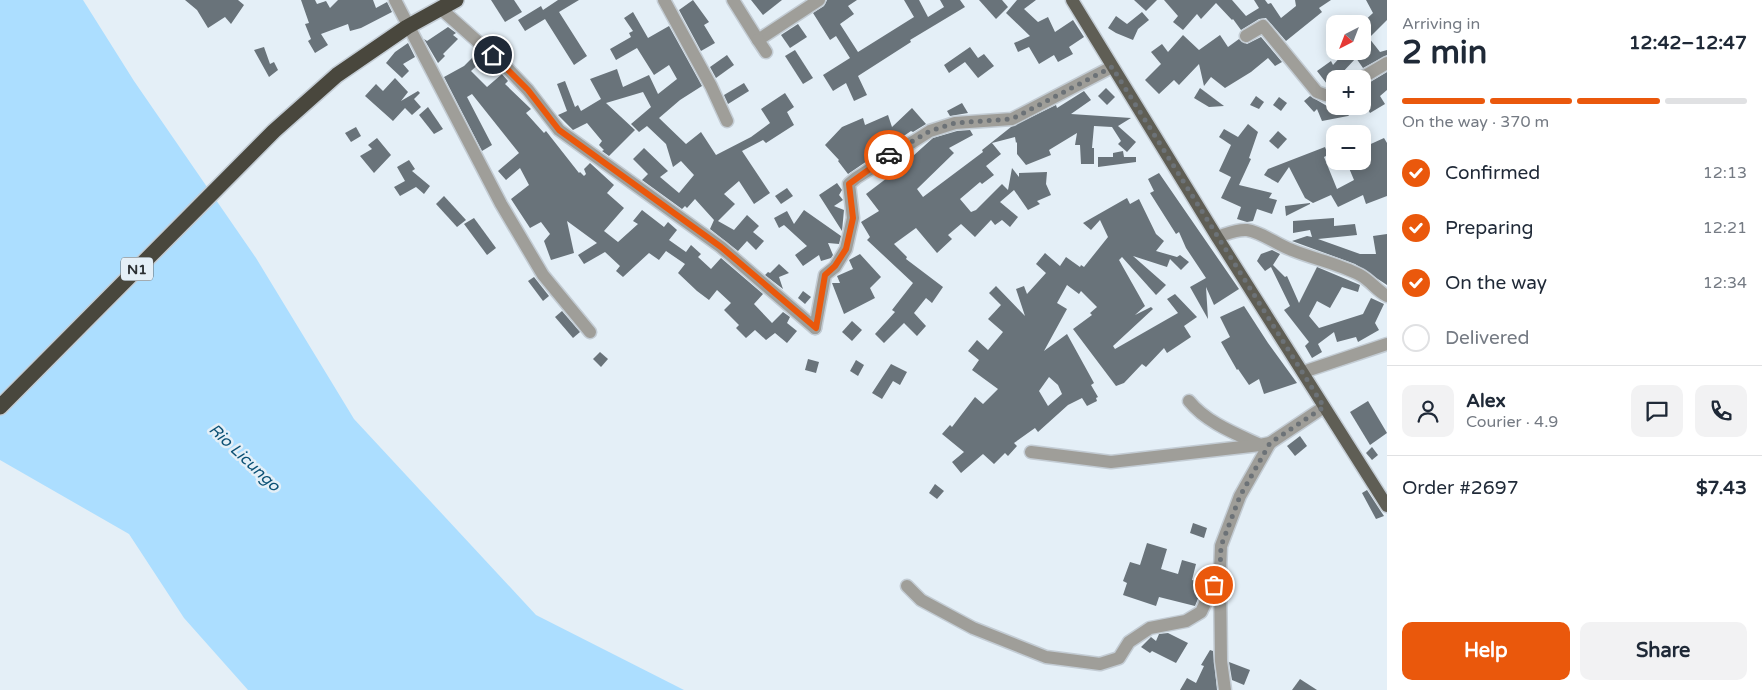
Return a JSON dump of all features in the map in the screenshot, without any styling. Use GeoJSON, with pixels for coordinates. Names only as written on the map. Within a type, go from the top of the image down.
{"type":"FeatureCollection","features":[{"type":"Feature","properties":{"kind":"highway","name":"N1"},"geometry":{"type":"LineString","coordinates":[[0,407],[274,131],[337,75],[407,27],[456,0]]}},
{"type":"Feature","properties":{"kind":"main road"},"geometry":{"type":"LineString","coordinates":[[1072,0],[1217,237],[1387,506]]}},
{"type":"Feature","properties":{"kind":"street"},"geometry":{"type":"LineString","coordinates":[[395,0],[407,27],[501,204],[543,275],[590,332]]}},
{"type":"Feature","properties":{"kind":"street"},"geometry":{"type":"LineString","coordinates":[[664,0],[711,86],[727,121]]}},
{"type":"Feature","properties":{"kind":"street"},"geometry":{"type":"LineString","coordinates":[[733,0],[766,52]]}},
{"type":"Feature","properties":{"kind":"street"},"geometry":{"type":"LineString","coordinates":[[758,40],[819,0]]}},
{"type":"Feature","properties":{"kind":"street"},"geometry":{"type":"LineString","coordinates":[[441,9],[504,65],[528,90],[559,130],[721,247],[816,328],[825,275],[835,266],[846,249],[853,218],[849,184],[930,131],[955,123],[1012,119],[1112,67]]}},
{"type":"Feature","properties":{"kind":"street"},"geometry":{"type":"LineString","coordinates":[[1246,36],[1262,26],[1317,92],[1326,96]]}},
{"type":"Feature","properties":{"kind":"street"},"geometry":{"type":"LineString","coordinates":[[1371,72],[1387,63]]}},
{"type":"Feature","properties":{"kind":"street"},"geometry":{"type":"LineString","coordinates":[[1217,237],[1236,230],[1257,233],[1292,250],[1360,275],[1371,282],[1376,290],[1387,296]]}},
{"type":"Feature","properties":{"kind":"street"},"geometry":{"type":"LineString","coordinates":[[1303,372],[1387,344]]}},
{"type":"Feature","properties":{"kind":"street"},"geometry":{"type":"LineString","coordinates":[[1190,401],[1197,410],[1211,420],[1265,444]]}},
{"type":"Feature","properties":{"kind":"street"},"geometry":{"type":"LineString","coordinates":[[1031,452],[1111,462],[1265,444],[1324,407]]}},
{"type":"Feature","properties":{"kind":"street"},"geometry":{"type":"LineString","coordinates":[[1225,690],[1221,661],[1221,546],[1240,496],[1265,444]]}},
{"type":"Feature","properties":{"kind":"street"},"geometry":{"type":"LineString","coordinates":[[907,586],[921,600],[982,632],[1046,657],[1100,664],[1119,658],[1129,642],[1150,628],[1186,621],[1201,612],[1220,571]]}},
{"type":"Feature","properties":{"kind":"water","name":"Rio Licungo"},"geometry":{"type":"Polygon","coordinates":[[[0,0],[83,0],[134,81],[256,258],[354,419],[536,615],[684,690],[248,690],[184,618],[129,534],[0,460],[0,0]]]}},
{"type":"Feature","properties":{"kind":"building"},"geometry":{"type":"Polygon","coordinates":[[[185,0],[238,0],[244,5],[231,24],[225,17],[208,28],[197,10],[185,0]]]}},
{"type":"Feature","properties":{"kind":"building"},"geometry":{"type":"Polygon","coordinates":[[[301,0],[315,0],[317,4],[326,1],[330,8],[338,0],[373,0],[376,8],[387,2],[392,12],[361,28],[350,31],[348,24],[321,34],[328,45],[315,53],[308,41],[311,39],[305,24],[309,23],[301,0]]]}},
{"type":"Feature","properties":{"kind":"building"},"geometry":{"type":"Polygon","coordinates":[[[491,0],[514,0],[522,12],[505,22],[491,0]]]}},
{"type":"Feature","properties":{"kind":"building"},"geometry":{"type":"Polygon","coordinates":[[[558,0],[579,0],[559,12],[587,56],[574,65],[545,19],[525,31],[518,20],[541,6],[543,10],[558,0]]]}},
{"type":"Feature","properties":{"kind":"building"},"geometry":{"type":"Polygon","coordinates":[[[693,0],[709,22],[704,25],[715,43],[701,51],[679,10],[693,0]]]}},
{"type":"Feature","properties":{"kind":"building"},"geometry":{"type":"Polygon","coordinates":[[[751,0],[782,0],[763,15],[751,0]]]}},
{"type":"Feature","properties":{"kind":"building"},"geometry":{"type":"Polygon","coordinates":[[[827,0],[857,0],[848,6],[854,14],[840,24],[858,52],[914,17],[904,0],[919,0],[928,17],[944,7],[940,0],[960,0],[965,7],[910,40],[911,42],[858,76],[867,95],[854,101],[846,83],[833,91],[823,75],[850,58],[836,36],[830,40],[813,13],[824,6],[827,0]]]}},
{"type":"Feature","properties":{"kind":"building"},"geometry":{"type":"Polygon","coordinates":[[[979,0],[1002,0],[1008,7],[996,19],[979,0]]]}},
{"type":"Feature","properties":{"kind":"building"},"geometry":{"type":"Polygon","coordinates":[[[1017,0],[1036,0],[1024,9],[1038,22],[1048,17],[1055,32],[1073,20],[1084,37],[1069,47],[1073,54],[1058,62],[1054,55],[1039,64],[1029,47],[1018,52],[1014,43],[1030,36],[1006,13],[1017,0]]]}},
{"type":"Feature","properties":{"kind":"building"},"geometry":{"type":"Polygon","coordinates":[[[1134,0],[1157,0],[1146,11],[1134,0]]]}},
{"type":"Feature","properties":{"kind":"building"},"geometry":{"type":"Polygon","coordinates":[[[1164,0],[1232,0],[1246,16],[1259,8],[1254,0],[1265,0],[1268,4],[1271,3],[1281,18],[1296,6],[1295,0],[1331,0],[1319,8],[1322,12],[1286,41],[1266,18],[1259,19],[1241,30],[1233,19],[1216,3],[1201,19],[1197,14],[1183,30],[1173,22],[1178,16],[1164,0]]]}},
{"type":"Feature","properties":{"kind":"building"},"geometry":{"type":"Polygon","coordinates":[[[1366,0],[1387,0],[1387,20],[1371,36],[1371,15],[1373,13],[1366,0]]]}},
{"type":"Feature","properties":{"kind":"building"},"geometry":{"type":"Polygon","coordinates":[[[633,12],[648,38],[669,26],[702,86],[680,100],[659,118],[686,144],[701,132],[716,155],[751,137],[770,123],[761,109],[785,93],[794,107],[787,112],[794,125],[766,143],[763,140],[742,151],[770,193],[754,204],[739,181],[724,194],[735,204],[718,221],[734,230],[747,215],[759,226],[753,232],[764,241],[756,250],[747,241],[738,251],[710,229],[714,220],[695,199],[687,208],[685,206],[682,209],[642,180],[648,174],[633,159],[644,148],[668,171],[660,177],[679,193],[694,175],[681,161],[673,167],[666,144],[647,126],[639,132],[631,124],[651,107],[643,92],[606,103],[635,130],[609,156],[602,151],[604,150],[599,145],[602,141],[587,123],[573,130],[558,115],[567,111],[557,84],[565,81],[575,107],[578,105],[581,111],[601,99],[590,79],[617,69],[623,87],[649,75],[658,94],[677,79],[669,65],[654,75],[637,48],[616,60],[610,49],[631,37],[629,33],[633,31],[624,18],[633,12]]]}},
{"type":"Feature","properties":{"kind":"building"},"geometry":{"type":"Polygon","coordinates":[[[1142,12],[1149,20],[1138,29],[1133,40],[1108,28],[1116,16],[1127,24],[1142,12]]]}},
{"type":"Feature","properties":{"kind":"building"},"geometry":{"type":"Polygon","coordinates":[[[798,24],[807,37],[790,48],[781,35],[798,24]]]}},
{"type":"Feature","properties":{"kind":"building"},"geometry":{"type":"Polygon","coordinates":[[[448,27],[456,33],[453,35],[458,39],[443,54],[445,56],[438,63],[424,39],[427,41],[448,27]]]}},
{"type":"Feature","properties":{"kind":"building"},"geometry":{"type":"Polygon","coordinates":[[[1183,35],[1199,50],[1220,35],[1228,47],[1239,39],[1247,44],[1261,37],[1282,62],[1275,66],[1268,58],[1251,72],[1225,88],[1211,77],[1204,86],[1199,64],[1179,85],[1174,80],[1159,94],[1145,80],[1161,64],[1151,52],[1162,44],[1168,52],[1183,35]]]}},
{"type":"Feature","properties":{"kind":"building"},"geometry":{"type":"Polygon","coordinates":[[[1371,41],[1380,52],[1387,50],[1387,55],[1363,68],[1357,60],[1371,60],[1371,41]]]}},
{"type":"Feature","properties":{"kind":"building"},"geometry":{"type":"Polygon","coordinates":[[[408,43],[415,57],[403,64],[409,71],[402,78],[386,63],[395,52],[408,43]]]}},
{"type":"Feature","properties":{"kind":"building"},"geometry":{"type":"Polygon","coordinates":[[[264,47],[270,64],[274,62],[278,70],[269,77],[254,50],[264,47]]]}},
{"type":"Feature","properties":{"kind":"building"},"geometry":{"type":"Polygon","coordinates":[[[970,47],[978,58],[984,54],[994,66],[978,78],[965,62],[949,73],[944,65],[970,47]]]}},
{"type":"Feature","properties":{"kind":"building"},"geometry":{"type":"Polygon","coordinates":[[[795,50],[813,78],[803,84],[785,56],[795,50]]]}},
{"type":"Feature","properties":{"kind":"building"},"geometry":{"type":"Polygon","coordinates":[[[727,55],[734,65],[716,78],[710,67],[727,55]]]}},
{"type":"Feature","properties":{"kind":"building"},"geometry":{"type":"Polygon","coordinates":[[[474,56],[480,63],[471,71],[487,87],[502,74],[508,81],[505,84],[531,109],[526,113],[544,133],[546,131],[579,173],[584,176],[586,174],[584,169],[590,163],[614,185],[607,193],[624,208],[604,231],[618,242],[638,224],[633,221],[642,210],[664,227],[668,222],[677,230],[669,240],[686,252],[691,245],[701,254],[698,257],[711,269],[721,258],[763,294],[754,304],[772,323],[783,312],[790,317],[787,323],[797,331],[787,343],[775,333],[766,340],[755,330],[746,338],[736,328],[739,325],[724,310],[731,303],[717,290],[709,300],[697,291],[678,273],[685,264],[666,251],[659,260],[649,253],[623,277],[616,271],[620,266],[605,252],[584,264],[578,255],[597,243],[567,221],[574,253],[551,260],[544,241],[550,234],[541,222],[530,228],[511,199],[529,185],[520,168],[506,180],[498,171],[519,153],[472,94],[467,97],[492,145],[482,151],[444,77],[464,66],[474,56]]]}},
{"type":"Feature","properties":{"kind":"building"},"geometry":{"type":"Polygon","coordinates":[[[1338,60],[1354,60],[1345,70],[1326,70],[1326,83],[1317,71],[1331,61],[1333,65],[1338,60]]]}},
{"type":"Feature","properties":{"kind":"building"},"geometry":{"type":"Polygon","coordinates":[[[1387,72],[1387,90],[1380,96],[1385,104],[1371,112],[1371,82],[1387,72]]]}},
{"type":"Feature","properties":{"kind":"building"},"geometry":{"type":"Polygon","coordinates":[[[395,78],[408,92],[401,101],[418,91],[420,93],[414,99],[421,107],[412,115],[405,108],[393,121],[365,96],[376,84],[383,91],[395,78]]]}},
{"type":"Feature","properties":{"kind":"building"},"geometry":{"type":"Polygon","coordinates":[[[744,83],[749,91],[728,104],[724,95],[744,83]]]}},
{"type":"Feature","properties":{"kind":"building"},"geometry":{"type":"Polygon","coordinates":[[[1106,88],[1115,97],[1107,105],[1098,96],[1106,88]]]}},
{"type":"Feature","properties":{"kind":"building"},"geometry":{"type":"Polygon","coordinates":[[[1200,88],[1224,106],[1209,107],[1194,98],[1200,88]]]}},
{"type":"Feature","properties":{"kind":"building"},"geometry":{"type":"Polygon","coordinates":[[[1084,91],[1091,100],[1071,114],[1131,118],[1118,126],[1136,142],[1127,152],[1118,144],[1121,141],[1112,127],[1094,126],[1092,148],[1094,148],[1094,164],[1081,164],[1080,145],[1075,145],[1077,133],[1049,150],[1051,155],[1026,165],[1017,154],[1015,137],[992,143],[1001,154],[986,166],[994,175],[982,184],[980,182],[960,199],[971,212],[976,210],[1002,184],[1008,190],[1012,168],[1019,177],[1019,173],[1047,172],[1046,184],[1051,195],[1037,201],[1040,204],[1028,210],[1014,190],[1000,202],[1018,217],[1010,227],[1002,220],[995,225],[991,220],[975,237],[961,224],[948,235],[952,239],[937,253],[916,228],[894,244],[907,257],[906,259],[943,287],[932,303],[926,298],[914,313],[926,326],[917,336],[904,323],[884,343],[875,334],[895,312],[892,310],[913,283],[867,240],[870,237],[861,222],[879,211],[866,194],[887,178],[881,172],[889,166],[892,169],[900,161],[903,165],[933,138],[957,131],[970,130],[973,135],[949,148],[954,153],[917,189],[923,197],[983,152],[982,150],[1011,127],[1056,105],[1057,108],[1084,91]]]}},
{"type":"Feature","properties":{"kind":"building"},"geometry":{"type":"Polygon","coordinates":[[[1256,96],[1264,102],[1259,109],[1250,105],[1256,96]]]}},
{"type":"Feature","properties":{"kind":"building"},"geometry":{"type":"Polygon","coordinates":[[[1310,96],[1326,105],[1326,115],[1349,115],[1322,121],[1317,109],[1314,112],[1304,101],[1310,96]]]}},
{"type":"Feature","properties":{"kind":"building"},"geometry":{"type":"Polygon","coordinates":[[[1279,97],[1287,103],[1281,111],[1273,105],[1279,97]]]}},
{"type":"Feature","properties":{"kind":"building"},"geometry":{"type":"Polygon","coordinates":[[[962,103],[968,113],[950,116],[947,111],[962,103]]]}},
{"type":"Feature","properties":{"kind":"building"},"geometry":{"type":"Polygon","coordinates":[[[428,107],[443,129],[434,134],[419,115],[428,107]]]}},
{"type":"Feature","properties":{"kind":"building"},"geometry":{"type":"Polygon","coordinates":[[[912,108],[926,124],[913,132],[911,131],[848,174],[839,160],[825,145],[842,127],[863,118],[865,125],[888,115],[892,127],[912,108]]]}},
{"type":"Feature","properties":{"kind":"building"},"geometry":{"type":"Polygon","coordinates":[[[1248,124],[1258,132],[1249,158],[1251,159],[1239,185],[1272,193],[1269,198],[1277,200],[1272,214],[1257,209],[1253,221],[1247,222],[1237,219],[1241,207],[1221,198],[1231,177],[1219,171],[1231,145],[1219,137],[1224,129],[1238,137],[1248,124]]]}},
{"type":"Feature","properties":{"kind":"building"},"geometry":{"type":"Polygon","coordinates":[[[356,127],[361,136],[351,142],[345,133],[356,127]]]}},
{"type":"Feature","properties":{"kind":"building"},"geometry":{"type":"Polygon","coordinates":[[[1278,131],[1287,139],[1278,149],[1269,141],[1278,131]]]}},
{"type":"Feature","properties":{"kind":"building"},"geometry":{"type":"Polygon","coordinates":[[[377,138],[391,155],[374,173],[360,156],[372,149],[368,145],[377,138]]]}},
{"type":"Feature","properties":{"kind":"building"},"geometry":{"type":"Polygon","coordinates":[[[1384,138],[1387,143],[1387,196],[1366,204],[1363,195],[1338,207],[1331,195],[1313,203],[1305,198],[1289,167],[1278,183],[1264,175],[1268,169],[1325,147],[1326,170],[1329,170],[1337,189],[1354,180],[1350,170],[1371,170],[1371,144],[1384,138]]]}},
{"type":"Feature","properties":{"kind":"building"},"geometry":{"type":"Polygon","coordinates":[[[1123,151],[1124,157],[1136,157],[1136,162],[1098,167],[1098,157],[1113,157],[1113,153],[1123,151]]]}},
{"type":"Feature","properties":{"kind":"building"},"geometry":{"type":"Polygon","coordinates":[[[409,160],[415,169],[412,171],[430,186],[424,194],[416,187],[400,196],[394,187],[405,181],[397,167],[409,160]]]}},
{"type":"Feature","properties":{"kind":"building"},"geometry":{"type":"Polygon","coordinates":[[[1159,173],[1239,289],[1214,305],[1206,287],[1208,319],[1190,287],[1206,278],[1186,248],[1179,232],[1176,234],[1150,193],[1154,191],[1148,179],[1159,173]]]}},
{"type":"Feature","properties":{"kind":"building"},"geometry":{"type":"Polygon","coordinates":[[[837,183],[842,190],[839,195],[843,200],[834,206],[844,210],[842,231],[819,195],[837,183]]]}},
{"type":"Feature","properties":{"kind":"building"},"geometry":{"type":"Polygon","coordinates":[[[787,188],[793,196],[781,204],[775,196],[787,188]]]}},
{"type":"Feature","properties":{"kind":"building"},"geometry":{"type":"Polygon","coordinates":[[[444,196],[466,220],[457,227],[436,204],[444,196]]]}},
{"type":"Feature","properties":{"kind":"building"},"geometry":{"type":"Polygon","coordinates":[[[1127,198],[1130,204],[1139,199],[1156,234],[1164,241],[1156,251],[1177,257],[1180,255],[1189,262],[1181,270],[1170,259],[1167,267],[1133,256],[1166,285],[1156,295],[1122,257],[1119,260],[1145,306],[1135,315],[1151,307],[1153,309],[1113,346],[1115,349],[1178,313],[1167,299],[1175,294],[1197,317],[1184,326],[1191,337],[1167,353],[1164,348],[1146,367],[1142,364],[1124,383],[1116,386],[1073,329],[1092,315],[1090,313],[1097,307],[1081,291],[1079,294],[1067,285],[1057,303],[1067,309],[1044,351],[1067,334],[1094,383],[1091,385],[1098,397],[1096,398],[1097,401],[1087,406],[1082,398],[1068,405],[1038,432],[1035,428],[1014,443],[1017,446],[1008,456],[1005,453],[994,464],[983,454],[961,473],[952,462],[964,452],[942,434],[950,425],[952,427],[975,397],[983,404],[998,389],[972,370],[979,360],[968,351],[977,340],[988,350],[1003,332],[988,319],[1001,305],[989,293],[996,286],[1025,316],[1016,289],[1024,286],[1027,294],[1046,273],[1036,264],[1045,253],[1060,266],[1066,257],[1080,267],[1081,265],[1084,267],[1108,237],[1100,220],[1091,230],[1083,223],[1127,198]],[[1049,377],[1039,391],[1048,406],[1062,394],[1058,385],[1049,377]]]}},
{"type":"Feature","properties":{"kind":"building"},"geometry":{"type":"Polygon","coordinates":[[[1310,204],[1286,216],[1285,206],[1310,204]]]}},
{"type":"Feature","properties":{"kind":"building"},"geometry":{"type":"Polygon","coordinates":[[[804,210],[841,236],[839,244],[828,243],[833,255],[831,258],[821,261],[819,255],[803,266],[795,255],[807,246],[784,225],[779,228],[774,218],[787,211],[794,224],[804,210]]]}},
{"type":"Feature","properties":{"kind":"building"},"geometry":{"type":"Polygon","coordinates":[[[474,218],[496,248],[487,255],[464,224],[474,218]]]}},
{"type":"Feature","properties":{"kind":"building"},"geometry":{"type":"Polygon","coordinates":[[[1334,218],[1334,226],[1355,224],[1357,235],[1318,239],[1360,254],[1376,254],[1373,236],[1387,234],[1387,285],[1355,264],[1292,241],[1307,236],[1312,237],[1310,230],[1293,233],[1293,221],[1334,218]]]}},
{"type":"Feature","properties":{"kind":"building"},"geometry":{"type":"Polygon","coordinates":[[[1272,250],[1280,254],[1273,265],[1285,277],[1287,276],[1299,303],[1317,267],[1360,285],[1358,292],[1342,287],[1330,308],[1317,301],[1309,316],[1319,328],[1363,314],[1371,298],[1384,304],[1375,323],[1379,330],[1358,342],[1356,337],[1337,342],[1334,332],[1318,344],[1322,352],[1312,358],[1305,346],[1309,342],[1284,310],[1290,306],[1271,267],[1265,271],[1257,261],[1261,254],[1272,250]]]}},
{"type":"Feature","properties":{"kind":"building"},"geometry":{"type":"Polygon","coordinates":[[[860,254],[881,277],[870,288],[875,298],[844,314],[832,283],[840,283],[837,276],[853,269],[849,260],[860,254]]]}},
{"type":"Feature","properties":{"kind":"building"},"geometry":{"type":"Polygon","coordinates":[[[779,264],[789,273],[779,277],[783,289],[765,275],[768,272],[770,273],[779,264]]]}},
{"type":"Feature","properties":{"kind":"building"},"geometry":{"type":"Polygon","coordinates":[[[534,277],[549,296],[543,301],[528,281],[534,277]]]}},
{"type":"Feature","properties":{"kind":"building"},"geometry":{"type":"Polygon","coordinates":[[[803,291],[811,297],[805,304],[798,298],[803,291]]]}},
{"type":"Feature","properties":{"kind":"building"},"geometry":{"type":"Polygon","coordinates":[[[1244,306],[1297,383],[1264,394],[1259,379],[1249,385],[1237,370],[1221,342],[1230,337],[1220,317],[1244,306]]]}},
{"type":"Feature","properties":{"kind":"building"},"geometry":{"type":"Polygon","coordinates":[[[562,311],[580,332],[573,338],[555,317],[562,311]]]}},
{"type":"Feature","properties":{"kind":"building"},"geometry":{"type":"Polygon","coordinates":[[[852,321],[862,330],[852,341],[842,332],[852,321]]]}},
{"type":"Feature","properties":{"kind":"building"},"geometry":{"type":"Polygon","coordinates":[[[600,352],[608,359],[601,367],[593,359],[600,352]]]}},
{"type":"Feature","properties":{"kind":"building"},"geometry":{"type":"Polygon","coordinates":[[[808,359],[819,362],[816,373],[805,370],[808,359]]]}},
{"type":"Feature","properties":{"kind":"building"},"geometry":{"type":"Polygon","coordinates":[[[856,360],[864,365],[858,376],[850,371],[856,360]]]}},
{"type":"Feature","properties":{"kind":"building"},"geometry":{"type":"Polygon","coordinates":[[[891,364],[907,372],[900,385],[893,381],[882,399],[872,393],[891,364]]]}},
{"type":"Feature","properties":{"kind":"building"},"geometry":{"type":"Polygon","coordinates":[[[1368,401],[1387,433],[1370,445],[1350,412],[1368,401]]]}},
{"type":"Feature","properties":{"kind":"building"},"geometry":{"type":"Polygon","coordinates":[[[1300,436],[1307,446],[1295,456],[1287,446],[1300,436]]]}},
{"type":"Feature","properties":{"kind":"building"},"geometry":{"type":"Polygon","coordinates":[[[1372,447],[1378,455],[1372,460],[1366,453],[1372,447]]]}},
{"type":"Feature","properties":{"kind":"building"},"geometry":{"type":"Polygon","coordinates":[[[935,484],[944,491],[937,499],[929,493],[935,484]]]}},
{"type":"Feature","properties":{"kind":"building"},"geometry":{"type":"Polygon","coordinates":[[[1367,490],[1384,516],[1376,519],[1362,493],[1367,490]]]}},
{"type":"Feature","properties":{"kind":"building"},"geometry":{"type":"Polygon","coordinates":[[[1193,523],[1207,528],[1204,538],[1190,533],[1193,523]]]}},
{"type":"Feature","properties":{"kind":"building"},"geometry":{"type":"Polygon","coordinates":[[[1147,543],[1167,549],[1161,569],[1178,574],[1182,560],[1196,564],[1192,580],[1201,582],[1195,606],[1159,597],[1156,606],[1123,595],[1127,583],[1123,581],[1130,562],[1140,565],[1147,543]]]}},
{"type":"Feature","properties":{"kind":"building"},"geometry":{"type":"Polygon","coordinates":[[[1168,633],[1188,643],[1176,663],[1152,651],[1150,653],[1141,647],[1151,637],[1156,641],[1159,634],[1168,633]]]}},
{"type":"Feature","properties":{"kind":"building"},"geometry":{"type":"Polygon","coordinates":[[[1210,650],[1213,651],[1217,690],[1180,690],[1187,678],[1196,683],[1204,666],[1201,665],[1210,650]]]}},
{"type":"Feature","properties":{"kind":"building"},"geometry":{"type":"Polygon","coordinates":[[[1229,662],[1250,670],[1244,685],[1232,680],[1229,662]]]}},
{"type":"Feature","properties":{"kind":"building"},"geometry":{"type":"Polygon","coordinates":[[[1300,679],[1317,690],[1292,690],[1300,679]]]}},
{"type":"Feature","properties":{"kind":"way so far"},"geometry":{"type":"LineString","coordinates":[[889,155],[911,144],[930,131],[955,123],[1012,119],[1112,67],[1324,407],[1270,443],[1240,496],[1225,534],[1221,546],[1220,571],[1214,585]]}},
{"type":"Feature","properties":{"kind":"route"},"geometry":{"type":"LineString","coordinates":[[493,55],[528,90],[559,130],[721,247],[816,328],[825,275],[835,266],[846,249],[853,218],[849,184],[889,155]]}}]}
